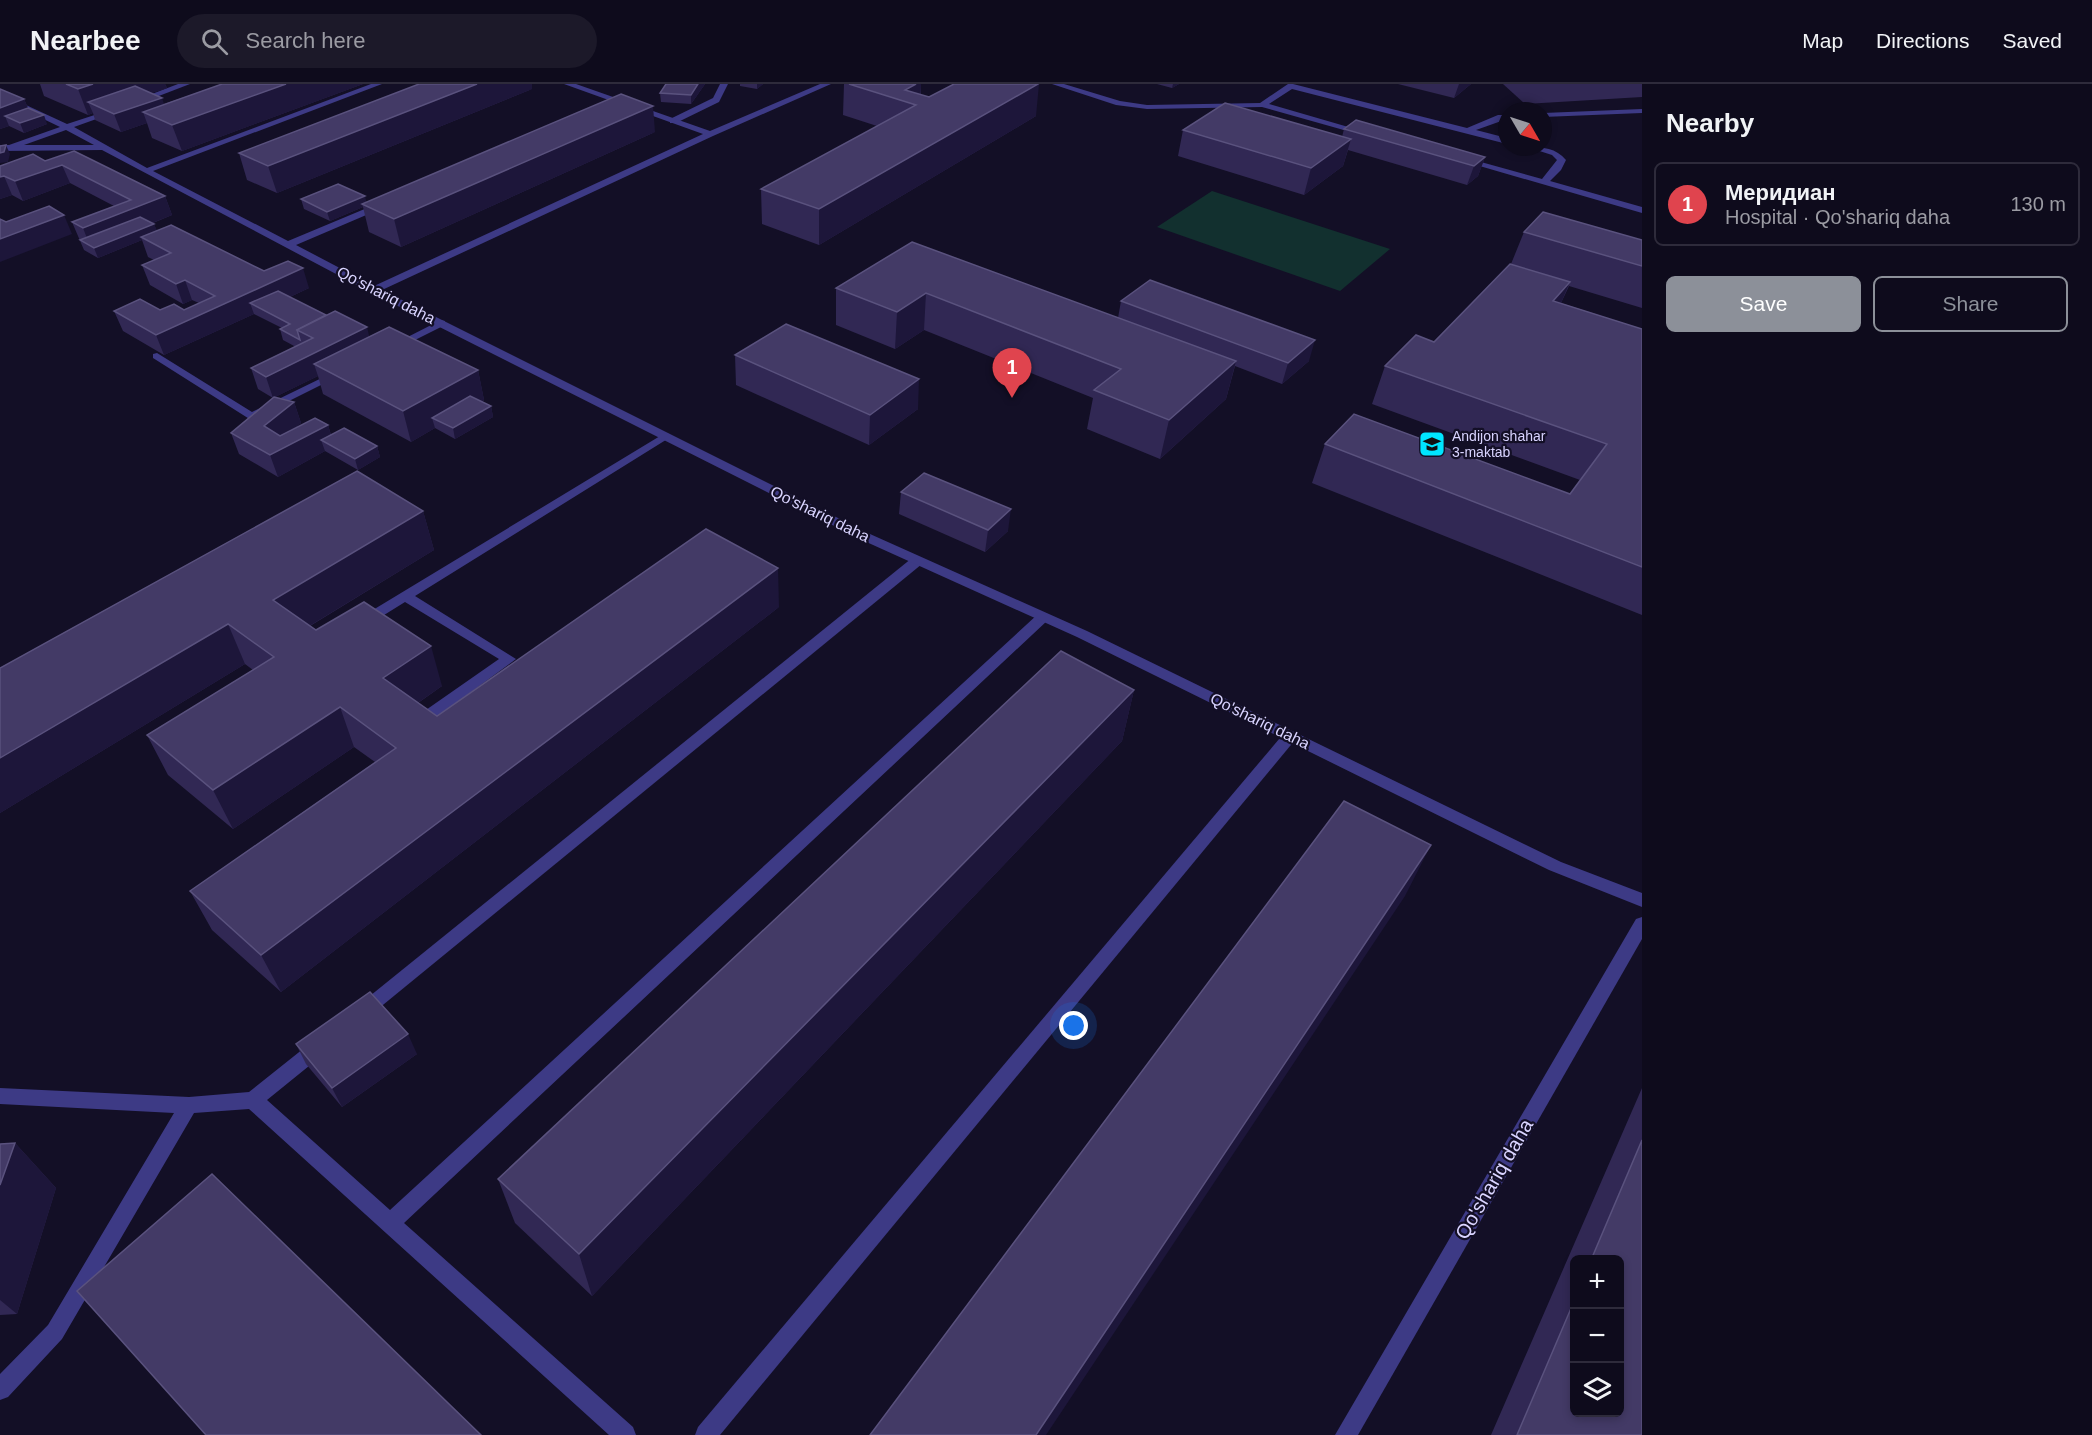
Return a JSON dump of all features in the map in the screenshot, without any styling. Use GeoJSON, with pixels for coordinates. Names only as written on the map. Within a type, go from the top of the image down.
{"type":"FeatureCollection","features":[{"type":"Feature","properties":{"kind":"street"},"geometry":{"type":"LineString","coordinates":[[131,103],[186,84]]}},
{"type":"Feature","properties":{"kind":"street"},"geometry":{"type":"LineString","coordinates":[[146,171],[378,84]]}},
{"type":"Feature","properties":{"kind":"street"},"geometry":{"type":"LineString","coordinates":[[568,84],[710,134]]}},
{"type":"Feature","properties":{"kind":"street"},"geometry":{"type":"LineString","coordinates":[[673,121],[717,100],[723,84]]}},
{"type":"Feature","properties":{"kind":"street"},"geometry":{"type":"LineString","coordinates":[[374,290],[710,134],[827,84]]}},
{"type":"Feature","properties":{"kind":"street"},"geometry":{"type":"LineString","coordinates":[[1056,84],[1119,103],[1147,107],[1262,105],[1375,136]]}},
{"type":"Feature","properties":{"kind":"street"},"geometry":{"type":"LineString","coordinates":[[1262,105],[1288,85],[1498,139]]}},
{"type":"Feature","properties":{"kind":"street"},"geometry":{"type":"LineString","coordinates":[[0,95],[65,126],[104,148]]}},
{"type":"Feature","properties":{"kind":"street"},"geometry":{"type":"LineString","coordinates":[[608,107],[618,103]]}},
{"type":"Feature","properties":{"kind":"street"},"geometry":{"type":"LineString","coordinates":[[12,147],[120,107]]}},
{"type":"Feature","properties":{"kind":"street"},"geometry":{"type":"LineString","coordinates":[[1552,115],[1642,111]]}},
{"type":"Feature","properties":{"kind":"street"},"geometry":{"type":"LineString","coordinates":[[1467,131],[1498,118]]}},
{"type":"Feature","properties":{"kind":"street","name":"Qo'shariq daha"},"geometry":{"type":"LineString","coordinates":[[0,148],[104,148],[374,290],[866,537],[1042,617],[1555,866],[1642,900]]}},
{"type":"Feature","properties":{"kind":"street"},"geometry":{"type":"LineString","coordinates":[[1543,183],[1558,168],[1562,160],[1552,152]]}},
{"type":"Feature","properties":{"kind":"street"},"geometry":{"type":"LineString","coordinates":[[1454,158],[1642,210]]}},
{"type":"Feature","properties":{"kind":"street"},"geometry":{"type":"LineString","coordinates":[[288,245],[387,202]]}},
{"type":"Feature","properties":{"kind":"street"},"geometry":{"type":"LineString","coordinates":[[388,349],[441,323]]}},
{"type":"Feature","properties":{"kind":"street"},"geometry":{"type":"LineString","coordinates":[[157,356],[251,417],[346,370]]}},
{"type":"Feature","properties":{"kind":"street"},"geometry":{"type":"LineString","coordinates":[[355,627],[665,436]]}},
{"type":"Feature","properties":{"kind":"street"},"geometry":{"type":"LineString","coordinates":[[346,1025],[918,561]]}},
{"type":"Feature","properties":{"kind":"street"},"geometry":{"type":"LineString","coordinates":[[405,596],[509,658],[428,716]]}},
{"type":"Feature","properties":{"kind":"street"},"geometry":{"type":"LineString","coordinates":[[390,1223],[1042,617]]}},
{"type":"Feature","properties":{"kind":"street"},"geometry":{"type":"LineString","coordinates":[[706,1435],[1290,736]]}},
{"type":"Feature","properties":{"kind":"street","name":"Qo'shariq daha"},"geometry":{"type":"LineString","coordinates":[[1346,1435],[1642,924]]}},
{"type":"Feature","properties":{"kind":"street"},"geometry":{"type":"LineString","coordinates":[[0,1096],[189,1105],[253,1100],[327,1040]]}},
{"type":"Feature","properties":{"kind":"street"},"geometry":{"type":"LineString","coordinates":[[253,1100],[624,1435]]}},
{"type":"Feature","properties":{"kind":"street"},"geometry":{"type":"LineString","coordinates":[[0,1389],[55,1332],[189,1105]]}},
{"type":"Feature","properties":{"kind":"green space"},"geometry":{"type":"Polygon","coordinates":[[[1212,191],[1390,249],[1340,291],[1157,227],[1212,191]]]}},
{"type":"Feature","properties":{"kind":"building"},"geometry":{"type":"Polygon","coordinates":[[[66,84],[93,84],[78,89],[66,84]]]}},
{"type":"Feature","properties":{"kind":"building"},"geometry":{"type":"Polygon","coordinates":[[[222,84],[286,84],[172,125],[143,112],[222,84]]]}},
{"type":"Feature","properties":{"kind":"building"},"geometry":{"type":"Polygon","coordinates":[[[419,84],[477,84],[268,166],[239,153],[419,84]]]}},
{"type":"Feature","properties":{"kind":"building"},"geometry":{"type":"Polygon","coordinates":[[[666,84],[698,84],[691,95],[660,93],[666,84]]]}},
{"type":"Feature","properties":{"kind":"building"},"geometry":{"type":"Polygon","coordinates":[[[849,84],[916,84],[905,90],[929,97],[954,84],[1038,84],[819,209],[761,189],[916,105],[849,84]]]}},
{"type":"Feature","properties":{"kind":"building"},"geometry":{"type":"Polygon","coordinates":[[[135,86],[162,98],[114,114],[88,102],[135,86]]]}},
{"type":"Feature","properties":{"kind":"building"},"geometry":{"type":"Polygon","coordinates":[[[0,89],[24,99],[0,108],[0,89]]]}},
{"type":"Feature","properties":{"kind":"building"},"geometry":{"type":"Polygon","coordinates":[[[621,94],[653,106],[394,219],[362,204],[621,94]]]}},
{"type":"Feature","properties":{"kind":"building"},"geometry":{"type":"Polygon","coordinates":[[[1225,103],[1351,139],[1311,168],[1183,130],[1225,103]]]}},
{"type":"Feature","properties":{"kind":"building"},"geometry":{"type":"Polygon","coordinates":[[[28,108],[44,115],[20,123],[5,116],[28,108]]]}},
{"type":"Feature","properties":{"kind":"building"},"geometry":{"type":"Polygon","coordinates":[[[1356,120],[1485,157],[1474,166],[1344,129],[1356,120]]]}},
{"type":"Feature","properties":{"kind":"building"},"geometry":{"type":"Polygon","coordinates":[[[6,145],[4,152],[0,153],[0,146],[6,145]]]}},
{"type":"Feature","properties":{"kind":"building"},"geometry":{"type":"Polygon","coordinates":[[[74,151],[165,196],[83,228],[72,222],[131,200],[62,165],[15,181],[4,176],[0,177],[0,166],[33,154],[45,161],[74,151]]]}},
{"type":"Feature","properties":{"kind":"building"},"geometry":{"type":"Polygon","coordinates":[[[338,184],[365,196],[327,212],[301,199],[338,184]]]}},
{"type":"Feature","properties":{"kind":"building"},"geometry":{"type":"Polygon","coordinates":[[[49,206],[64,215],[0,239],[0,219],[6,222],[49,206]]]}},
{"type":"Feature","properties":{"kind":"building"},"geometry":{"type":"Polygon","coordinates":[[[1543,212],[1642,240],[1642,266],[1524,232],[1543,212]]]}},
{"type":"Feature","properties":{"kind":"building"},"geometry":{"type":"Polygon","coordinates":[[[140,217],[154,224],[94,248],[80,240],[140,217]]]}},
{"type":"Feature","properties":{"kind":"building"},"geometry":{"type":"Polygon","coordinates":[[[171,225],[264,271],[288,261],[303,268],[156,335],[114,311],[140,299],[160,310],[174,304],[184,310],[215,296],[185,280],[176,284],[142,265],[171,253],[141,237],[171,225]]]}},
{"type":"Feature","properties":{"kind":"building"},"geometry":{"type":"Polygon","coordinates":[[[912,242],[1236,361],[1169,420],[1094,390],[1121,369],[926,293],[897,312],[836,288],[912,242]]]}},
{"type":"Feature","properties":{"kind":"building"},"geometry":{"type":"Polygon","coordinates":[[[1510,264],[1570,282],[1553,301],[1642,329],[1642,567],[1325,444],[1354,414],[1570,494],[1607,444],[1385,366],[1416,335],[1434,342],[1510,264]]]}},
{"type":"Feature","properties":{"kind":"building"},"geometry":{"type":"Polygon","coordinates":[[[1150,280],[1315,340],[1288,363],[1121,301],[1150,280]]]}},
{"type":"Feature","properties":{"kind":"building"},"geometry":{"type":"Polygon","coordinates":[[[278,291],[326,315],[297,330],[300,340],[280,329],[290,324],[250,303],[278,291]]]}},
{"type":"Feature","properties":{"kind":"building"},"geometry":{"type":"Polygon","coordinates":[[[335,311],[367,327],[266,377],[251,368],[313,338],[297,330],[335,311]]]}},
{"type":"Feature","properties":{"kind":"building"},"geometry":{"type":"Polygon","coordinates":[[[786,324],[919,379],[870,415],[735,355],[786,324]]]}},
{"type":"Feature","properties":{"kind":"building"},"geometry":{"type":"Polygon","coordinates":[[[389,327],[478,370],[403,411],[314,364],[389,327]]]}},
{"type":"Feature","properties":{"kind":"building"},"geometry":{"type":"Polygon","coordinates":[[[470,396],[491,406],[453,428],[432,418],[470,396]]]}},
{"type":"Feature","properties":{"kind":"building"},"geometry":{"type":"Polygon","coordinates":[[[274,397],[294,402],[264,426],[280,436],[315,418],[328,425],[270,455],[231,433],[274,397]]]}},
{"type":"Feature","properties":{"kind":"building"},"geometry":{"type":"Polygon","coordinates":[[[344,428],[377,446],[355,459],[321,440],[344,428]]]}},
{"type":"Feature","properties":{"kind":"building"},"geometry":{"type":"Polygon","coordinates":[[[357,471],[423,511],[273,600],[316,630],[364,602],[431,646],[383,678],[437,716],[706,529],[778,568],[261,955],[190,891],[396,748],[340,707],[213,790],[147,735],[274,657],[228,624],[0,758],[0,668],[357,471]]]}},
{"type":"Feature","properties":{"kind":"building"},"geometry":{"type":"Polygon","coordinates":[[[924,473],[1011,509],[988,530],[901,492],[924,473]]]}},
{"type":"Feature","properties":{"kind":"building"},"geometry":{"type":"Polygon","coordinates":[[[1061,651],[1134,690],[579,1254],[498,1179],[1061,651]]]}},
{"type":"Feature","properties":{"kind":"building"},"geometry":{"type":"Polygon","coordinates":[[[1344,801],[1431,845],[1036,1435],[870,1435],[1344,801]]]}},
{"type":"Feature","properties":{"kind":"building"},"geometry":{"type":"Polygon","coordinates":[[[370,992],[408,1034],[332,1088],[296,1044],[370,992]]]}},
{"type":"Feature","properties":{"kind":"building"},"geometry":{"type":"Polygon","coordinates":[[[1642,1140],[1642,1435],[1517,1435],[1570,1311],[1570,1417],[1624,1417],[1624,1255],[1593,1255],[1642,1140]]]}},
{"type":"Feature","properties":{"kind":"building"},"geometry":{"type":"Polygon","coordinates":[[[15,1143],[0,1185],[0,1144],[15,1143]]]}},
{"type":"Feature","properties":{"kind":"building"},"geometry":{"type":"Polygon","coordinates":[[[212,1174],[481,1435],[206,1435],[77,1291],[212,1174]]]}},
{"type":"Feature","properties":{"kind":"place","name":"Меридиан"},"geometry":{"type":"Point","coordinates":[1012,398]}},
{"type":"Feature","properties":{"kind":"place","name":"Andijon shahar 3-maktab"},"geometry":{"type":"Point","coordinates":[1432,444]}}]}
